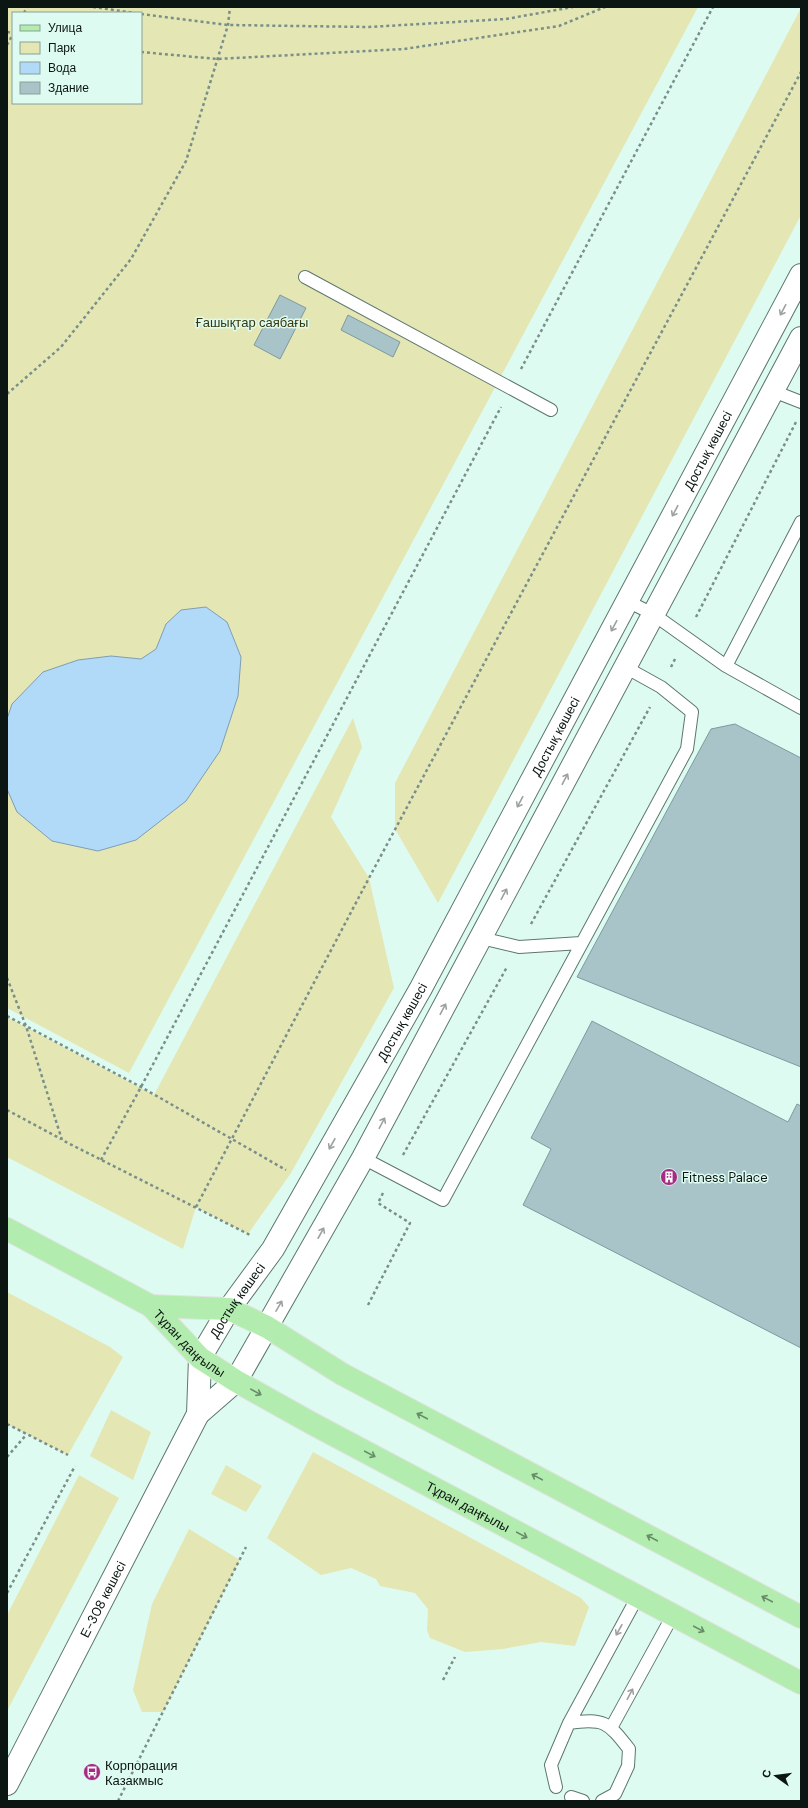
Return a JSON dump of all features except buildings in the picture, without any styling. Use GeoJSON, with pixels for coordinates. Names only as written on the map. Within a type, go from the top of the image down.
{"type":"FeatureCollection","features":[{"type":"Feature","properties":{"kind":"main road","name":"Тұран даңғылы"},"geometry":{"type":"LineString","coordinates":[[7,1229],[151,1306],[200,1358],[236,1380],[313,1424],[801,1683]]}},
{"type":"Feature","properties":{"kind":"main road","name":"Тұран даңғылы"},"geometry":{"type":"LineString","coordinates":[[151,1306],[229,1309],[267,1327],[342,1374],[801,1618]]}},
{"type":"Feature","properties":{"kind":"street","name":"Достық көшесі"},"geometry":{"type":"LineString","coordinates":[[198,1414],[200,1358],[229,1309],[273,1249],[417,995],[801,275]]}},
{"type":"Feature","properties":{"kind":"street"},"geometry":{"type":"LineString","coordinates":[[198,1414],[236,1380],[363,1158],[801,338]]}},
{"type":"Feature","properties":{"kind":"street","name":"Е-308 көшесі"},"geometry":{"type":"LineString","coordinates":[[7,1784],[198,1414]]}},
{"type":"Feature","properties":{"kind":"lane"},"geometry":{"type":"LineString","coordinates":[[305,277],[551,410]]}},
{"type":"Feature","properties":{"kind":"lane"},"geometry":{"type":"LineString","coordinates":[[773,390],[801,402]]}},
{"type":"Feature","properties":{"kind":"lane"},"geometry":{"type":"LineString","coordinates":[[726,666],[801,522]]}},
{"type":"Feature","properties":{"kind":"lane"},"geometry":{"type":"LineString","coordinates":[[627,600],[653,614],[726,666],[801,708]]}},
{"type":"Feature","properties":{"kind":"lane"},"geometry":{"type":"LineString","coordinates":[[363,1158],[442,1200],[687,749],[692,712],[661,687],[625,667]]}},
{"type":"Feature","properties":{"kind":"lane"},"geometry":{"type":"LineString","coordinates":[[481,938],[519,947],[581,943]]}},
{"type":"Feature","properties":{"kind":"lane"},"geometry":{"type":"LineString","coordinates":[[556,1787],[551,1765],[569,1723],[638,1596]]}},
{"type":"Feature","properties":{"kind":"lane"},"geometry":{"type":"LineString","coordinates":[[611,1728],[673,1615]]}},
{"type":"Feature","properties":{"kind":"lane"},"geometry":{"type":"LineString","coordinates":[[569,1723],[589,1720],[605,1723],[629,1749],[628,1766],[615,1794],[602,1801]]}},
{"type":"Feature","properties":{"kind":"lane"},"geometry":{"type":"LineString","coordinates":[[571,1797],[583,1801]]}},
{"type":"Feature","properties":{"kind":"path"},"geometry":{"type":"LineString","coordinates":[[93,7],[128,12]]}},
{"type":"Feature","properties":{"kind":"path"},"geometry":{"type":"LineString","coordinates":[[7,394],[61,347],[131,260],[186,161],[228,25],[230,7]]}},
{"type":"Feature","properties":{"kind":"path"},"geometry":{"type":"LineString","coordinates":[[142,14],[228,25],[369,27],[506,20],[573,7]]}},
{"type":"Feature","properties":{"kind":"path"},"geometry":{"type":"LineString","coordinates":[[142,52],[217,59],[404,49],[559,26],[605,7]]}},
{"type":"Feature","properties":{"kind":"path"},"geometry":{"type":"LineString","coordinates":[[101,1160],[712,7]]}},
{"type":"Feature","properties":{"kind":"path"},"geometry":{"type":"LineString","coordinates":[[7,45],[12,35]]}},
{"type":"Feature","properties":{"kind":"path"},"geometry":{"type":"LineString","coordinates":[[196,1207],[369,878],[801,72]]}},
{"type":"Feature","properties":{"kind":"path"},"geometry":{"type":"LineString","coordinates":[[368,1305],[410,1223],[378,1203],[661,687],[797,419]]}},
{"type":"Feature","properties":{"kind":"path"},"geometry":{"type":"LineString","coordinates":[[7,978],[26,1026],[62,1140]]}},
{"type":"Feature","properties":{"kind":"path"},"geometry":{"type":"LineString","coordinates":[[7,1016],[141,1087],[231,1140],[291,1173]]}},
{"type":"Feature","properties":{"kind":"path"},"geometry":{"type":"LineString","coordinates":[[7,1110],[62,1140],[252,1236]]}},
{"type":"Feature","properties":{"kind":"path"},"geometry":{"type":"LineString","coordinates":[[7,1424],[68,1455]]}},
{"type":"Feature","properties":{"kind":"path"},"geometry":{"type":"LineString","coordinates":[[7,1457],[26,1435]]}},
{"type":"Feature","properties":{"kind":"path"},"geometry":{"type":"LineString","coordinates":[[7,1593],[75,1466]]}},
{"type":"Feature","properties":{"kind":"path"},"geometry":{"type":"LineString","coordinates":[[118,1801],[246,1547]]}},
{"type":"Feature","properties":{"kind":"path"},"geometry":{"type":"LineString","coordinates":[[443,1680],[455,1657]]}},
{"type":"Feature","properties":{"kind":"green space","name":"Ғашықтар саябағы"},"geometry":{"type":"Polygon","coordinates":[[[7,7],[698,7],[129,1073],[7,1008],[7,7]]]}},
{"type":"Feature","properties":{"kind":"green space"},"geometry":{"type":"Polygon","coordinates":[[[801,8],[801,215],[438,903],[395,829],[395,783],[801,8]]]}},
{"type":"Feature","properties":{"kind":"green space"},"geometry":{"type":"Polygon","coordinates":[[[353,718],[362,747],[331,817],[369,878],[394,988],[291,1173],[248,1234],[196,1207],[183,1249],[7,1157],[7,1017],[154,1095],[353,718]]]}},
{"type":"Feature","properties":{"kind":"green space"},"geometry":{"type":"Polygon","coordinates":[[[7,1292],[110,1347],[123,1357],[68,1455],[7,1424],[7,1292]]]}},
{"type":"Feature","properties":{"kind":"green space"},"geometry":{"type":"Polygon","coordinates":[[[111,1410],[151,1432],[133,1480],[90,1456],[111,1410]]]}},
{"type":"Feature","properties":{"kind":"green space"},"geometry":{"type":"Polygon","coordinates":[[[313,1452],[581,1598],[589,1607],[575,1646],[541,1642],[503,1649],[465,1652],[430,1638],[427,1630],[428,1609],[415,1593],[380,1586],[376,1579],[351,1568],[321,1575],[267,1538],[313,1452]]]}},
{"type":"Feature","properties":{"kind":"green space"},"geometry":{"type":"Polygon","coordinates":[[[226,1465],[262,1486],[246,1512],[211,1494],[226,1465]]]}},
{"type":"Feature","properties":{"kind":"green space"},"geometry":{"type":"Polygon","coordinates":[[[79,1475],[119,1498],[7,1711],[7,1615],[79,1475]]]}},
{"type":"Feature","properties":{"kind":"green space"},"geometry":{"type":"Polygon","coordinates":[[[189,1529],[240,1560],[163,1712],[142,1712],[133,1690],[152,1604],[189,1529]]]}},
{"type":"Feature","properties":{"kind":"water"},"geometry":{"type":"Polygon","coordinates":[[[206,607],[227,622],[241,657],[238,696],[220,751],[186,801],[136,840],[98,851],[52,841],[17,812],[7,789],[7,719],[12,704],[43,672],[78,660],[111,656],[141,659],[156,649],[166,624],[181,610],[206,607]]]}},
{"type":"Feature","properties":{"kind":"place","name":"Fitness Palace"},"geometry":{"type":"Point","coordinates":[669,1177]}},
{"type":"Feature","properties":{"kind":"place","name":"Корпорация Казакмыс"},"geometry":{"type":"Point","coordinates":[92,1772]}}]}
